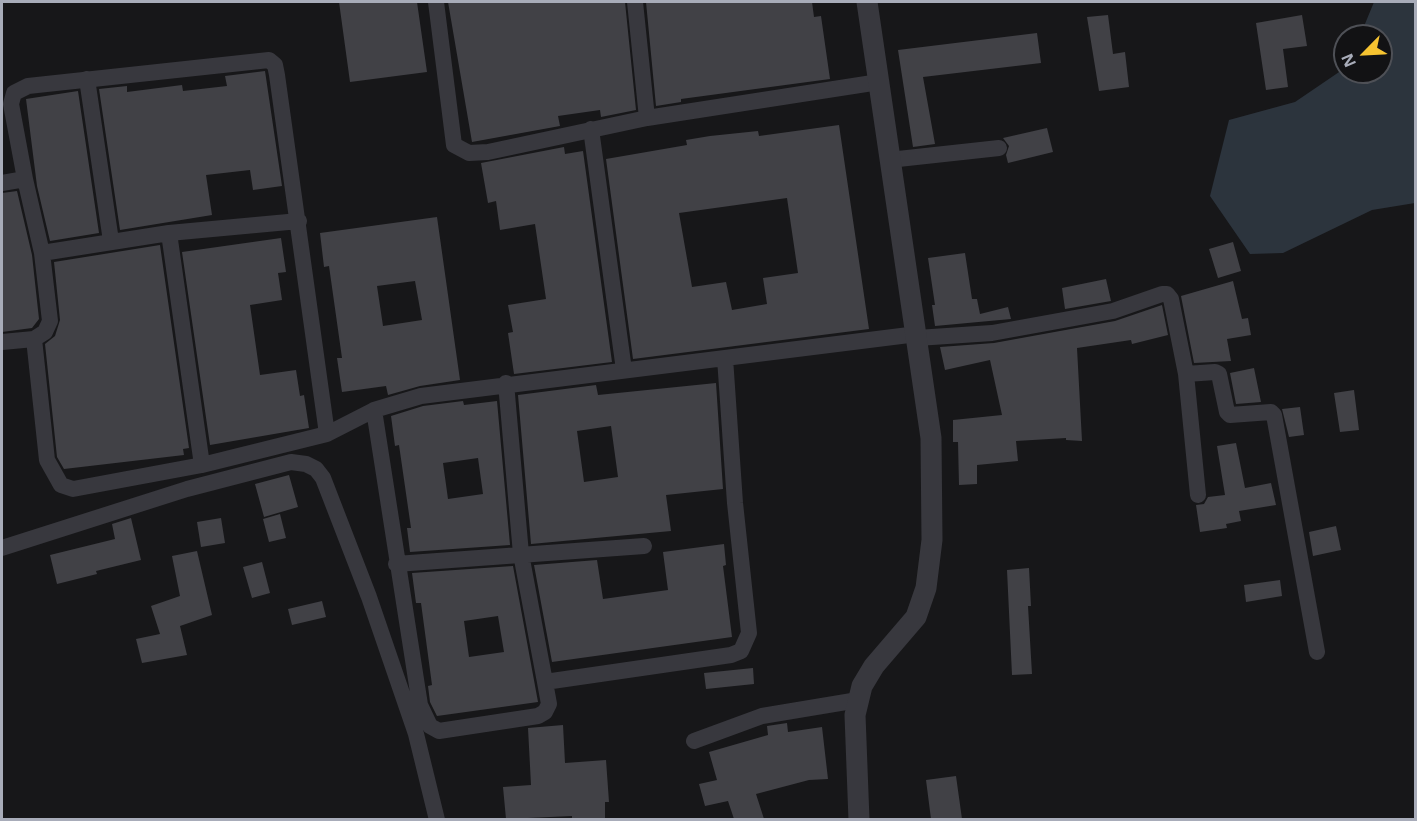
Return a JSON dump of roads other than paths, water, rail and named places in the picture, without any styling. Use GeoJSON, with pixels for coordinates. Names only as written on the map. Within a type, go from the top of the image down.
{"type":"FeatureCollection","features":[{"type":"Feature","properties":{"kind":"street"},"geometry":{"type":"LineString","coordinates":[[436,2],[454,146],[469,153],[488,152],[647,118],[879,82]]}},
{"type":"Feature","properties":{"kind":"street"},"geometry":{"type":"LineString","coordinates":[[635,2],[647,118]]}},
{"type":"Feature","properties":{"kind":"street"},"geometry":{"type":"LineString","coordinates":[[859,819],[855,715],[858,700],[862,686],[874,666],[916,617],[926,588],[932,540],[931,438],[867,2]]}},
{"type":"Feature","properties":{"kind":"street"},"geometry":{"type":"LineString","coordinates":[[2,342],[34,339],[45,332],[50,321],[42,253],[11,104],[14,93],[28,86],[269,60],[275,65],[277,75],[327,434]]}},
{"type":"Feature","properties":{"kind":"street"},"geometry":{"type":"LineString","coordinates":[[87,79],[111,241]]}},
{"type":"Feature","properties":{"kind":"street"},"geometry":{"type":"LineString","coordinates":[[591,129],[624,370]]}},
{"type":"Feature","properties":{"kind":"street"},"geometry":{"type":"LineString","coordinates":[[889,160],[999,148]]}},
{"type":"Feature","properties":{"kind":"street"},"geometry":{"type":"LineString","coordinates":[[2,183],[25,179]]}},
{"type":"Feature","properties":{"kind":"street"},"geometry":{"type":"LineString","coordinates":[[42,253],[169,233],[298,221]]}},
{"type":"Feature","properties":{"kind":"street"},"geometry":{"type":"LineString","coordinates":[[169,233],[202,465]]}},
{"type":"Feature","properties":{"kind":"street"},"geometry":{"type":"LineString","coordinates":[[34,339],[47,460],[61,485],[73,489],[95,487],[202,465],[327,434],[374,410],[421,396],[506,383],[917,336],[992,333],[1113,311],[1167,294],[1171,299],[1186,374],[1198,495]]}},
{"type":"Feature","properties":{"kind":"street"},"geometry":{"type":"LineString","coordinates":[[545,682],[730,655],[741,651],[748,633],[724,358]]}},
{"type":"Feature","properties":{"kind":"street"},"geometry":{"type":"LineString","coordinates":[[1186,374],[1215,372],[1219,374],[1227,412],[1230,415],[1271,412],[1274,415],[1317,652]]}},
{"type":"Feature","properties":{"kind":"street"},"geometry":{"type":"LineString","coordinates":[[374,410],[396,564],[420,705],[430,726],[439,731],[538,716],[545,712],[549,704],[521,554],[506,383]]}},
{"type":"Feature","properties":{"kind":"street"},"geometry":{"type":"LineString","coordinates":[[2,548],[187,489],[291,462],[306,464],[315,469],[323,478],[369,597],[416,734],[437,819]]}},
{"type":"Feature","properties":{"kind":"street"},"geometry":{"type":"LineString","coordinates":[[396,564],[644,546]]}},
{"type":"Feature","properties":{"kind":"street"},"geometry":{"type":"LineString","coordinates":[[694,741],[762,716],[858,700]]}}]}
